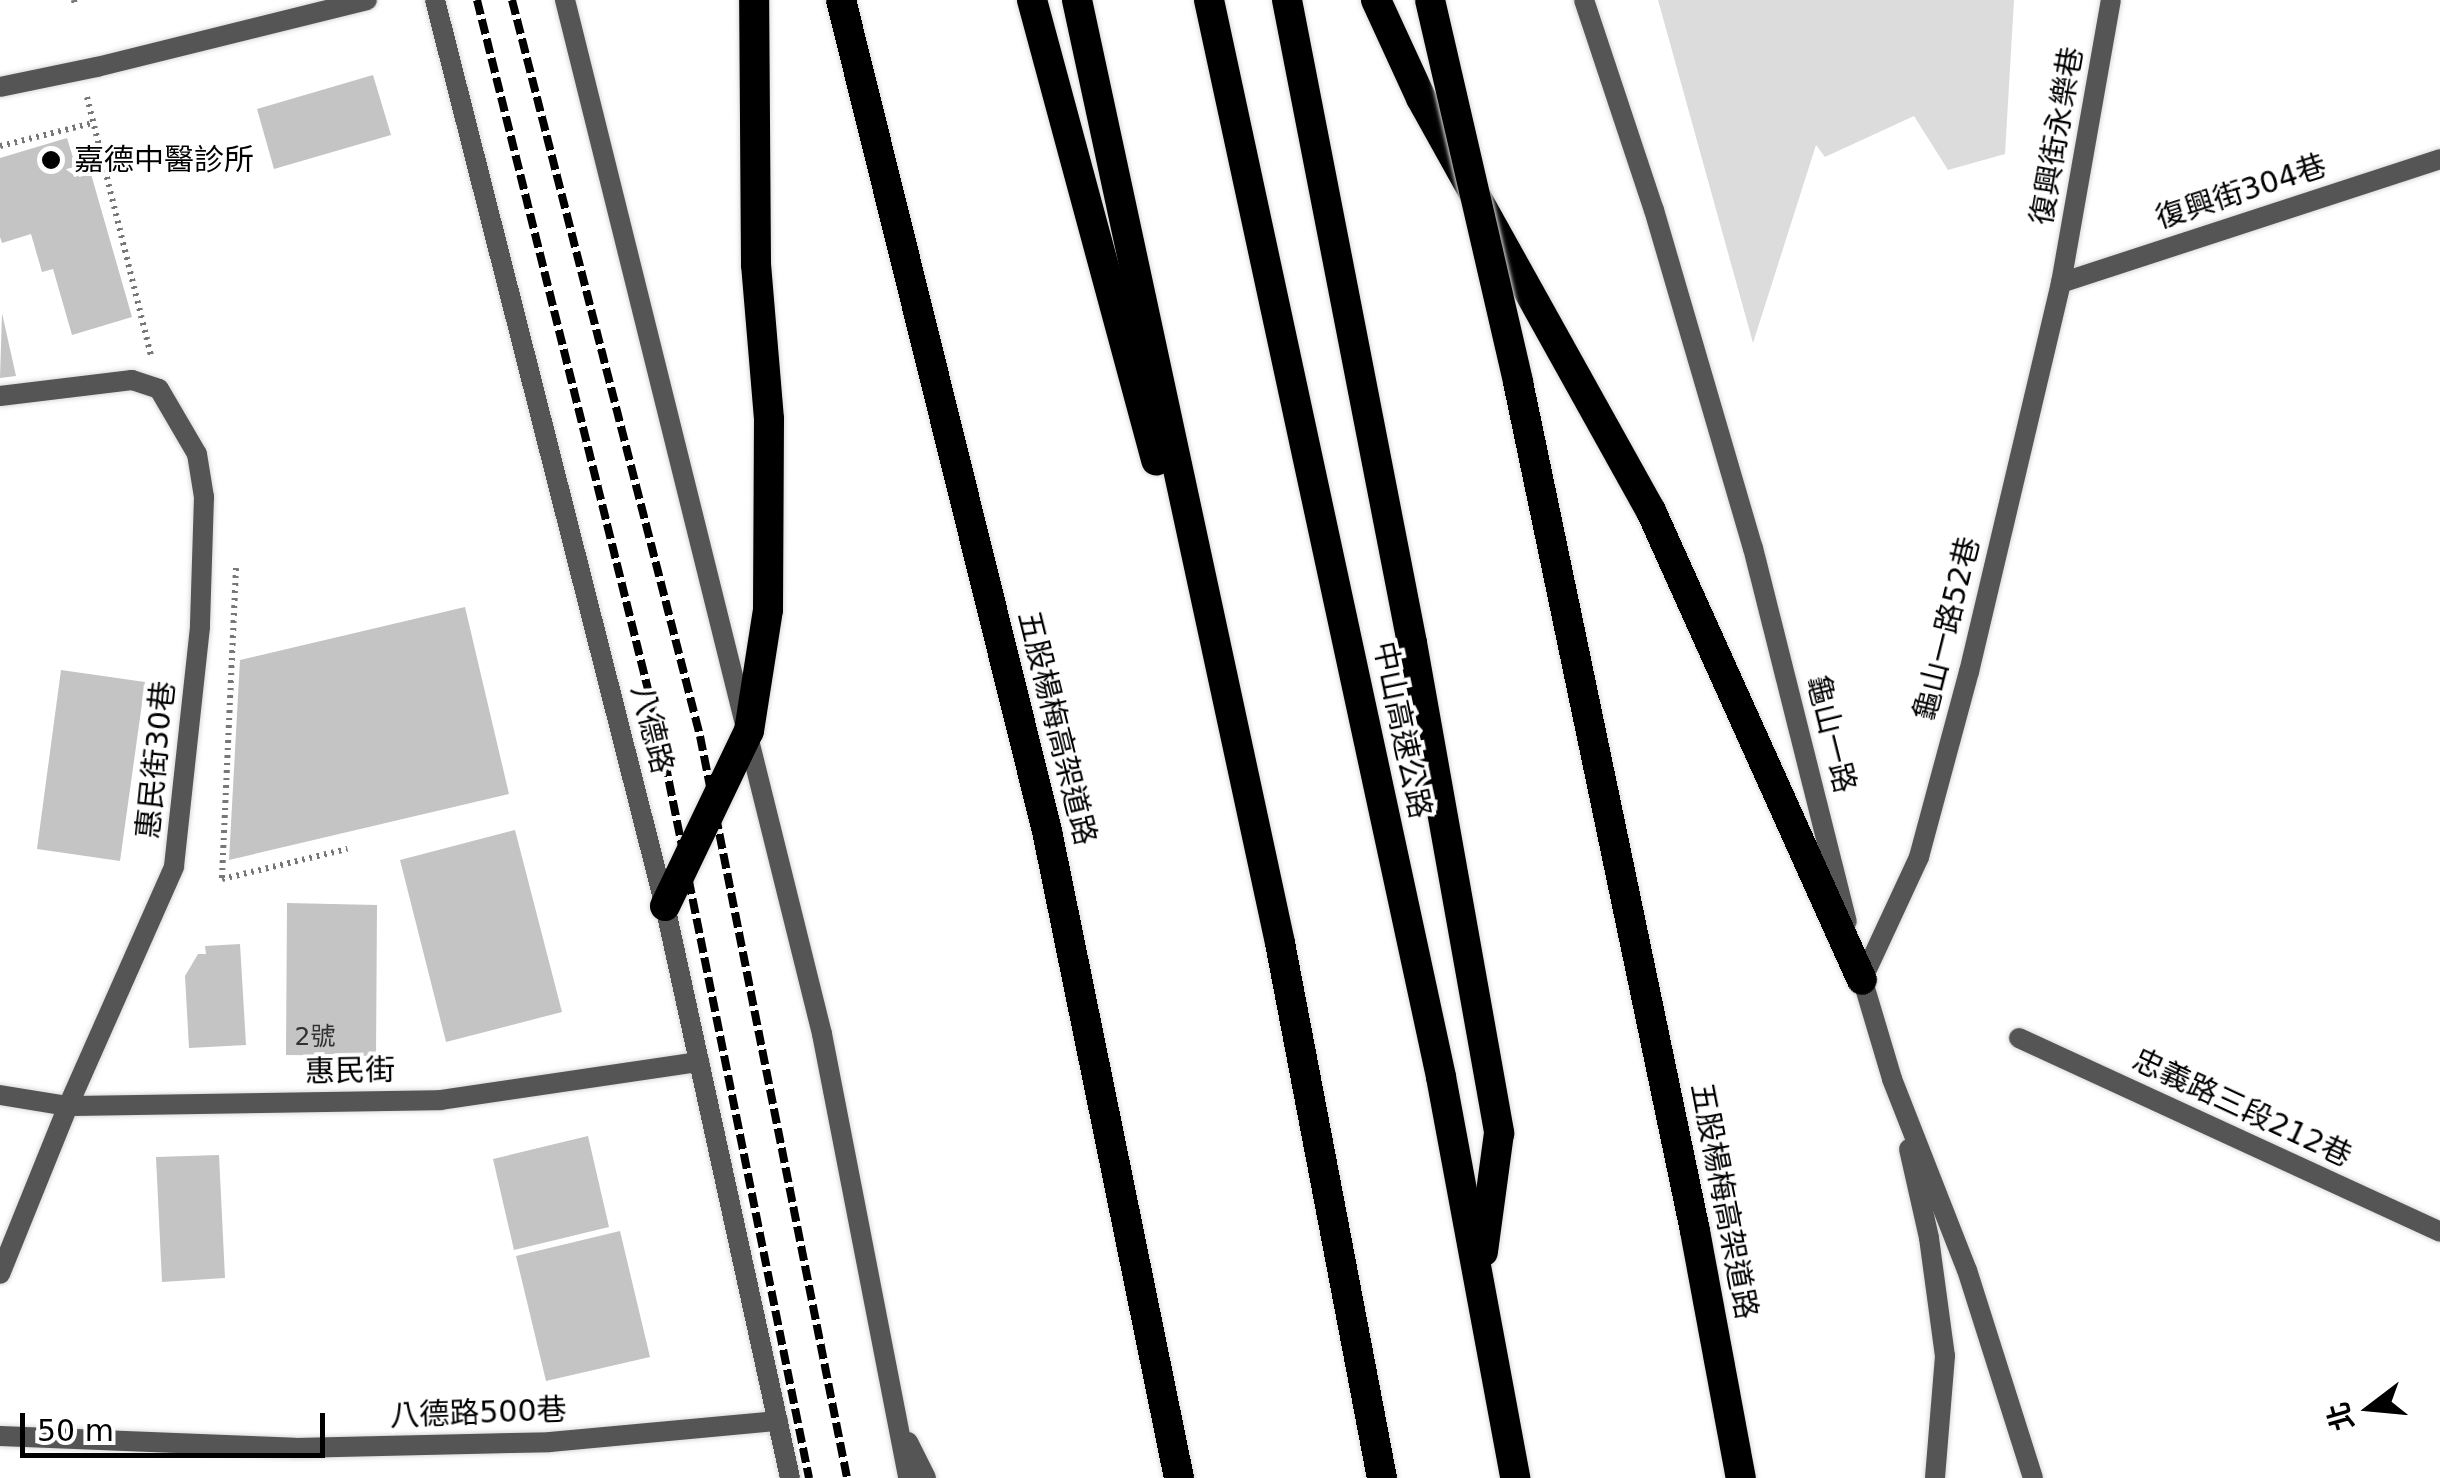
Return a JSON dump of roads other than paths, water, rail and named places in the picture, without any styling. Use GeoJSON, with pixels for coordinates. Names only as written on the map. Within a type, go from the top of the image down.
{"type":"FeatureCollection","features":[{"type":"Feature","properties":{"kind":"highway"},"geometry":{"type":"LineString","coordinates":[[665,906],[748,732],[768,610],[769,419],[756,264],[754,0]]}},
{"type":"Feature","properties":{"kind":"highway","name":"五股楊梅高架道路"},"geometry":{"type":"LineString","coordinates":[[841,0],[1047,831],[1179,1478]]}},
{"type":"Feature","properties":{"kind":"highway"},"geometry":{"type":"LineString","coordinates":[[1032,0],[1102,248],[1280,943]]}},
{"type":"Feature","properties":{"kind":"highway"},"geometry":{"type":"LineString","coordinates":[[1078,0],[1280,943],[1382,1478]]}},
{"type":"Feature","properties":{"kind":"highway","name":"中山高速公路"},"geometry":{"type":"LineString","coordinates":[[1209,0],[1437,1058],[1516,1478]]}},
{"type":"Feature","properties":{"kind":"highway"},"geometry":{"type":"LineString","coordinates":[[1288,0],[1412,643],[1499,1133],[1479,1280]]}},
{"type":"Feature","properties":{"kind":"highway"},"geometry":{"type":"LineString","coordinates":[[1376,0],[1420,98],[1651,510],[1862,980]]}},
{"type":"Feature","properties":{"kind":"highway","name":"五股楊梅高架道路"},"geometry":{"type":"LineString","coordinates":[[1430,0],[1530,440],[1696,1231],[1741,1478]]}},
{"type":"Feature","properties":{"kind":"street"},"geometry":{"type":"LineString","coordinates":[[0,87],[97,68],[367,0]]}},
{"type":"Feature","properties":{"kind":"street","name":"八德路"},"geometry":{"type":"LineString","coordinates":[[435,0],[665,906],[790,1478]]}},
{"type":"Feature","properties":{"kind":"street"},"geometry":{"type":"LineString","coordinates":[[565,0],[822,1034],[908,1478]]}},
{"type":"Feature","properties":{"kind":"street","name":"龜山一路"},"geometry":{"type":"LineString","coordinates":[[1584,0],[1654,210],[1753,548],[1862,980],[1892,1079],[1967,1270],[2033,1478]]}},
{"type":"Feature","properties":{"kind":"street","name":"復興街永樂巷"},"geometry":{"type":"LineString","coordinates":[[2061,282],[2112,0]]}},
{"type":"Feature","properties":{"kind":"street","name":"復興街304巷"},"geometry":{"type":"LineString","coordinates":[[2061,282],[2440,158]]}},
{"type":"Feature","properties":{"kind":"street","name":"龜山一路52巷"},"geometry":{"type":"LineString","coordinates":[[1862,980],[1920,857],[1970,672],[2061,282]]}},
{"type":"Feature","properties":{"kind":"street","name":"惠民街30巷"},"geometry":{"type":"LineString","coordinates":[[0,396],[132,380],[159,389],[197,454],[204,497],[200,626],[174,867],[68,1106],[0,1274]]}},
{"type":"Feature","properties":{"kind":"street","name":"忠義路三段212巷"},"geometry":{"type":"LineString","coordinates":[[2018,1038],[2440,1232]]}},
{"type":"Feature","properties":{"kind":"street","name":"惠民街"},"geometry":{"type":"LineString","coordinates":[[0,1095],[68,1106],[441,1100],[699,1062]]}},
{"type":"Feature","properties":{"kind":"street"},"geometry":{"type":"LineString","coordinates":[[1892,1079],[1929,1238],[1945,1356],[1935,1478]]}},
{"type":"Feature","properties":{"kind":"street"},"geometry":{"type":"LineString","coordinates":[[896,1418],[926,1478]]}},
{"type":"Feature","properties":{"kind":"street","name":"八德路500巷"},"geometry":{"type":"LineString","coordinates":[[0,1436],[295,1448],[550,1442],[778,1421]]}},
{"type":"Feature","properties":{"kind":"railway"},"geometry":{"type":"LineString","coordinates":[[477,0],[661,742],[809,1478]]}},
{"type":"Feature","properties":{"kind":"railway"},"geometry":{"type":"LineString","coordinates":[[512,0],[700,736],[847,1478]]}},
{"type":"Feature","properties":{"kind":"place","name":"嘉德中醫診所"},"geometry":{"type":"Point","coordinates":[51,160]}}]}
